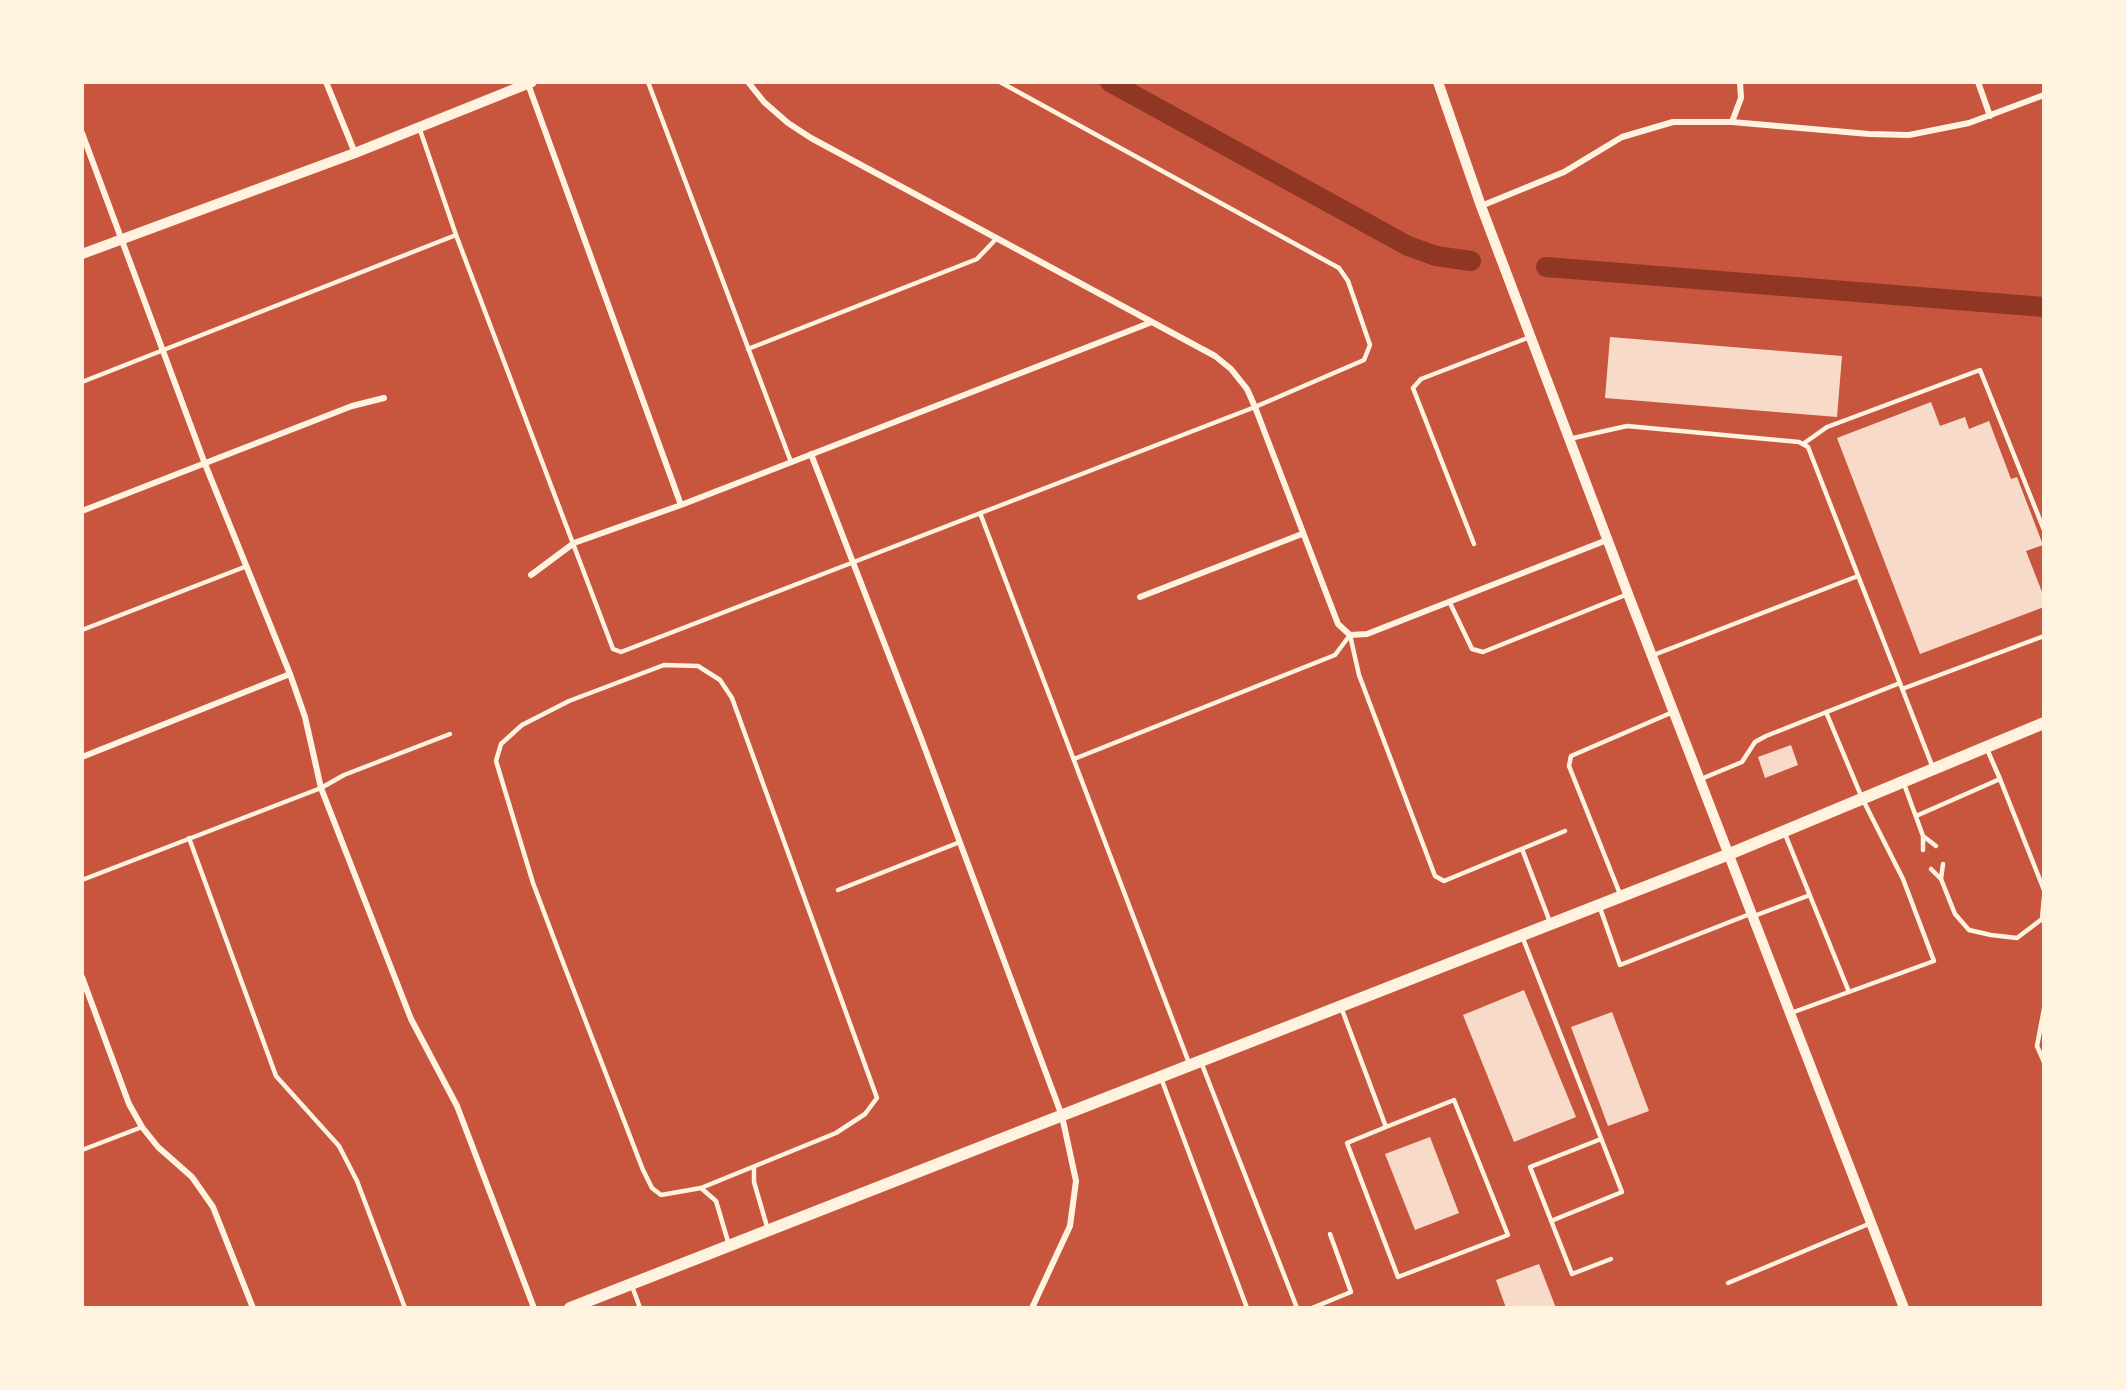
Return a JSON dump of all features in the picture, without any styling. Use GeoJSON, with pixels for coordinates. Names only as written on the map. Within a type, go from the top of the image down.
{"type":"FeatureCollection","features":[{"type":"Feature","properties":{"kind":"main road"},"geometry":{"type":"LineString","coordinates":[[570,1308],[1727,855],[2043,723]]}},
{"type":"Feature","properties":{"kind":"street"},"geometry":{"type":"LineString","coordinates":[[326,82],[354,153]]}},
{"type":"Feature","properties":{"kind":"street"},"geometry":{"type":"LineString","coordinates":[[748,82],[764,102],[796,128],[1215,356],[1231,369],[1247,389],[1255,407],[1338,624],[1350,635],[1367,634],[1607,540]]}},
{"type":"Feature","properties":{"kind":"street"},"geometry":{"type":"LineString","coordinates":[[1438,82],[1481,206],[1607,540],[1904,1308]]}},
{"type":"Feature","properties":{"kind":"street"},"geometry":{"type":"LineString","coordinates":[[1732,122],[1741,98],[1740,82]]}},
{"type":"Feature","properties":{"kind":"street"},"geometry":{"type":"LineString","coordinates":[[1978,82],[1990,116]]}},
{"type":"Feature","properties":{"kind":"street"},"geometry":{"type":"LineString","coordinates":[[82,254],[354,153],[530,83],[681,505]]}},
{"type":"Feature","properties":{"kind":"street"},"geometry":{"type":"LineString","coordinates":[[1481,206],[1564,172],[1622,137],[1645,128],[1692,120],[1908,135],[1944,130],[1990,116],[2043,95]]}},
{"type":"Feature","properties":{"kind":"street"},"geometry":{"type":"LineString","coordinates":[[82,133],[123,238],[205,464],[290,674],[305,717],[321,788],[411,1019],[457,1106],[534,1308]]}},
{"type":"Feature","properties":{"kind":"street"},"geometry":{"type":"LineString","coordinates":[[531,575],[574,543],[681,505],[1152,322]]}},
{"type":"Feature","properties":{"kind":"street"},"geometry":{"type":"LineString","coordinates":[[82,511],[352,406],[384,398]]}},
{"type":"Feature","properties":{"kind":"street"},"geometry":{"type":"LineString","coordinates":[[811,454],[854,561],[1062,1116],[1076,1181],[1070,1226],[1032,1308]]}},
{"type":"Feature","properties":{"kind":"street"},"geometry":{"type":"LineString","coordinates":[[1140,597],[1302,534]]}},
{"type":"Feature","properties":{"kind":"street"},"geometry":{"type":"LineString","coordinates":[[82,757],[290,674]]}},
{"type":"Feature","properties":{"kind":"street"},"geometry":{"type":"LineString","coordinates":[[82,977],[129,1104],[142,1127],[158,1147],[204,1192],[222,1226],[253,1308]]}},
{"type":"Feature","properties":{"kind":"lane"},"geometry":{"type":"LineString","coordinates":[[648,82],[791,462]]}},
{"type":"Feature","properties":{"kind":"lane"},"geometry":{"type":"LineString","coordinates":[[419,127],[456,235],[613,649],[621,652],[1255,407],[1364,360],[1370,345],[1348,281],[1339,268],[1000,82]]}},
{"type":"Feature","properties":{"kind":"lane"},"geometry":{"type":"LineString","coordinates":[[82,382],[456,235]]}},
{"type":"Feature","properties":{"kind":"lane"},"geometry":{"type":"LineString","coordinates":[[748,349],[977,259],[997,238]]}},
{"type":"Feature","properties":{"kind":"lane"},"geometry":{"type":"LineString","coordinates":[[1474,544],[1413,388],[1421,379],[1530,337]]}},
{"type":"Feature","properties":{"kind":"lane"},"geometry":{"type":"LineString","coordinates":[[1803,444],[1827,427],[1980,370],[2043,530]]}},
{"type":"Feature","properties":{"kind":"lane"},"geometry":{"type":"LineString","coordinates":[[1569,439],[1627,426],[1798,441],[1808,447],[1933,768]]}},
{"type":"Feature","properties":{"kind":"lane"},"geometry":{"type":"LineString","coordinates":[[980,513],[1074,759],[1297,1308]]}},
{"type":"Feature","properties":{"kind":"lane"},"geometry":{"type":"LineString","coordinates":[[82,630],[247,566]]}},
{"type":"Feature","properties":{"kind":"lane"},"geometry":{"type":"LineString","coordinates":[[1652,656],[1858,576]]}},
{"type":"Feature","properties":{"kind":"lane"},"geometry":{"type":"LineString","coordinates":[[1450,603],[1472,649],[1483,652],[1628,594]]}},
{"type":"Feature","properties":{"kind":"lane"},"geometry":{"type":"LineString","coordinates":[[1074,759],[1335,655],[1350,635]]}},
{"type":"Feature","properties":{"kind":"lane"},"geometry":{"type":"LineString","coordinates":[[1350,635],[1359,675],[1435,876],[1444,881],[1565,831]]}},
{"type":"Feature","properties":{"kind":"lane"},"geometry":{"type":"LineString","coordinates":[[1902,689],[2043,636]]}},
{"type":"Feature","properties":{"kind":"lane"},"geometry":{"type":"LineString","coordinates":[[664,665],[698,666],[720,680],[732,698],[877,1098],[865,1114],[836,1133],[754,1167],[701,1188],[661,1195],[652,1188],[643,1170],[533,883],[496,761],[501,744],[522,725],[569,701],[664,665]]}},
{"type":"Feature","properties":{"kind":"lane"},"geometry":{"type":"LineString","coordinates":[[1699,780],[1742,762],[1755,742],[1766,736],[1900,683]]}},
{"type":"Feature","properties":{"kind":"lane"},"geometry":{"type":"LineString","coordinates":[[1621,897],[1569,766],[1571,756],[1673,712]]}},
{"type":"Feature","properties":{"kind":"lane"},"geometry":{"type":"LineString","coordinates":[[1789,1014],[1934,961],[1903,879],[1862,798],[1826,712]]}},
{"type":"Feature","properties":{"kind":"lane"},"geometry":{"type":"LineString","coordinates":[[82,880],[321,788],[344,775],[450,734]]}},
{"type":"Feature","properties":{"kind":"lane"},"geometry":{"type":"LineString","coordinates":[[1986,746],[2043,890]]}},
{"type":"Feature","properties":{"kind":"lane"},"geometry":{"type":"LineString","coordinates":[[1916,816],[2000,779]]}},
{"type":"Feature","properties":{"kind":"lane"},"geometry":{"type":"LineString","coordinates":[[1903,781],[1923,836],[1923,850]]}},
{"type":"Feature","properties":{"kind":"lane"},"geometry":{"type":"LineString","coordinates":[[1784,831],[1848,992]]}},
{"type":"Feature","properties":{"kind":"lane"},"geometry":{"type":"LineString","coordinates":[[1923,836],[1936,846]]}},
{"type":"Feature","properties":{"kind":"lane"},"geometry":{"type":"LineString","coordinates":[[189,838],[276,1076],[339,1146],[357,1181],[405,1308]]}},
{"type":"Feature","properties":{"kind":"lane"},"geometry":{"type":"LineString","coordinates":[[838,890],[960,842]]}},
{"type":"Feature","properties":{"kind":"lane"},"geometry":{"type":"LineString","coordinates":[[1522,849],[1551,924]]}},
{"type":"Feature","properties":{"kind":"lane"},"geometry":{"type":"LineString","coordinates":[[1941,879],[1943,864]]}},
{"type":"Feature","properties":{"kind":"lane"},"geometry":{"type":"LineString","coordinates":[[1931,869],[1941,879],[1955,914],[1969,930],[2017,938],[2042,919],[2043,897]]}},
{"type":"Feature","properties":{"kind":"lane"},"geometry":{"type":"LineString","coordinates":[[1599,905],[1620,964],[1810,895]]}},
{"type":"Feature","properties":{"kind":"lane"},"geometry":{"type":"LineString","coordinates":[[1522,936],[1622,1192],[1551,1221]]}},
{"type":"Feature","properties":{"kind":"lane"},"geometry":{"type":"LineString","coordinates":[[1341,1007],[1386,1127]]}},
{"type":"Feature","properties":{"kind":"lane"},"geometry":{"type":"LineString","coordinates":[[2043,1009],[2037,1046],[2043,1062]]}},
{"type":"Feature","properties":{"kind":"lane"},"geometry":{"type":"LineString","coordinates":[[1161,1078],[1247,1308]]}},
{"type":"Feature","properties":{"kind":"lane"},"geometry":{"type":"LineString","coordinates":[[1454,1100],[1508,1235],[1398,1277],[1347,1143],[1386,1127],[1454,1100]]}},
{"type":"Feature","properties":{"kind":"lane"},"geometry":{"type":"LineString","coordinates":[[82,1150],[142,1127]]}},
{"type":"Feature","properties":{"kind":"lane"},"geometry":{"type":"LineString","coordinates":[[1601,1138],[1530,1167],[1572,1274],[1611,1259]]}},
{"type":"Feature","properties":{"kind":"lane"},"geometry":{"type":"LineString","coordinates":[[754,1167],[754,1182],[768,1230]]}},
{"type":"Feature","properties":{"kind":"lane"},"geometry":{"type":"LineString","coordinates":[[701,1188],[716,1201],[729,1245]]}},
{"type":"Feature","properties":{"kind":"lane"},"geometry":{"type":"LineString","coordinates":[[1728,1283],[1871,1223]]}},
{"type":"Feature","properties":{"kind":"lane"},"geometry":{"type":"LineString","coordinates":[[1312,1308],[1351,1292],[1330,1234]]}},
{"type":"Feature","properties":{"kind":"lane"},"geometry":{"type":"LineString","coordinates":[[631,1284],[640,1308]]}},
{"type":"Feature","properties":{"kind":"building"},"geometry":{"type":"Polygon","coordinates":[[[1610,337],[1842,356],[1837,417],[1605,398],[1610,337]]]}},
{"type":"Feature","properties":{"kind":"building"},"geometry":{"type":"Polygon","coordinates":[[[1931,402],[1940,426],[1965,417],[1969,429],[1989,421],[2011,479],[2017,477],[2043,545],[2026,551],[2044,597],[2044,607],[1920,654],[1837,438],[1931,402]]]}},
{"type":"Feature","properties":{"kind":"building"},"geometry":{"type":"Polygon","coordinates":[[[1791,745],[1798,765],[1765,778],[1758,757],[1791,745]]]}},
{"type":"Feature","properties":{"kind":"building"},"geometry":{"type":"Polygon","coordinates":[[[1524,990],[1576,1117],[1514,1142],[1463,1015],[1524,990]]]}},
{"type":"Feature","properties":{"kind":"building"},"geometry":{"type":"Polygon","coordinates":[[[1612,1012],[1649,1111],[1608,1126],[1571,1027],[1612,1012]]]}},
{"type":"Feature","properties":{"kind":"building"},"geometry":{"type":"Polygon","coordinates":[[[1430,1137],[1459,1213],[1415,1230],[1385,1154],[1430,1137]]]}},
{"type":"Feature","properties":{"kind":"building"},"geometry":{"type":"Polygon","coordinates":[[[1539,1264],[1556,1308],[1506,1308],[1496,1280],[1539,1264]]]}},
{"type":"Feature","properties":{"kind":"waterway"},"geometry":{"type":"LineString","coordinates":[[1110,82],[1408,246],[1436,256],[1471,261]]}},
{"type":"Feature","properties":{"kind":"waterway"},"geometry":{"type":"LineString","coordinates":[[1546,267],[2044,307]]}}]}
